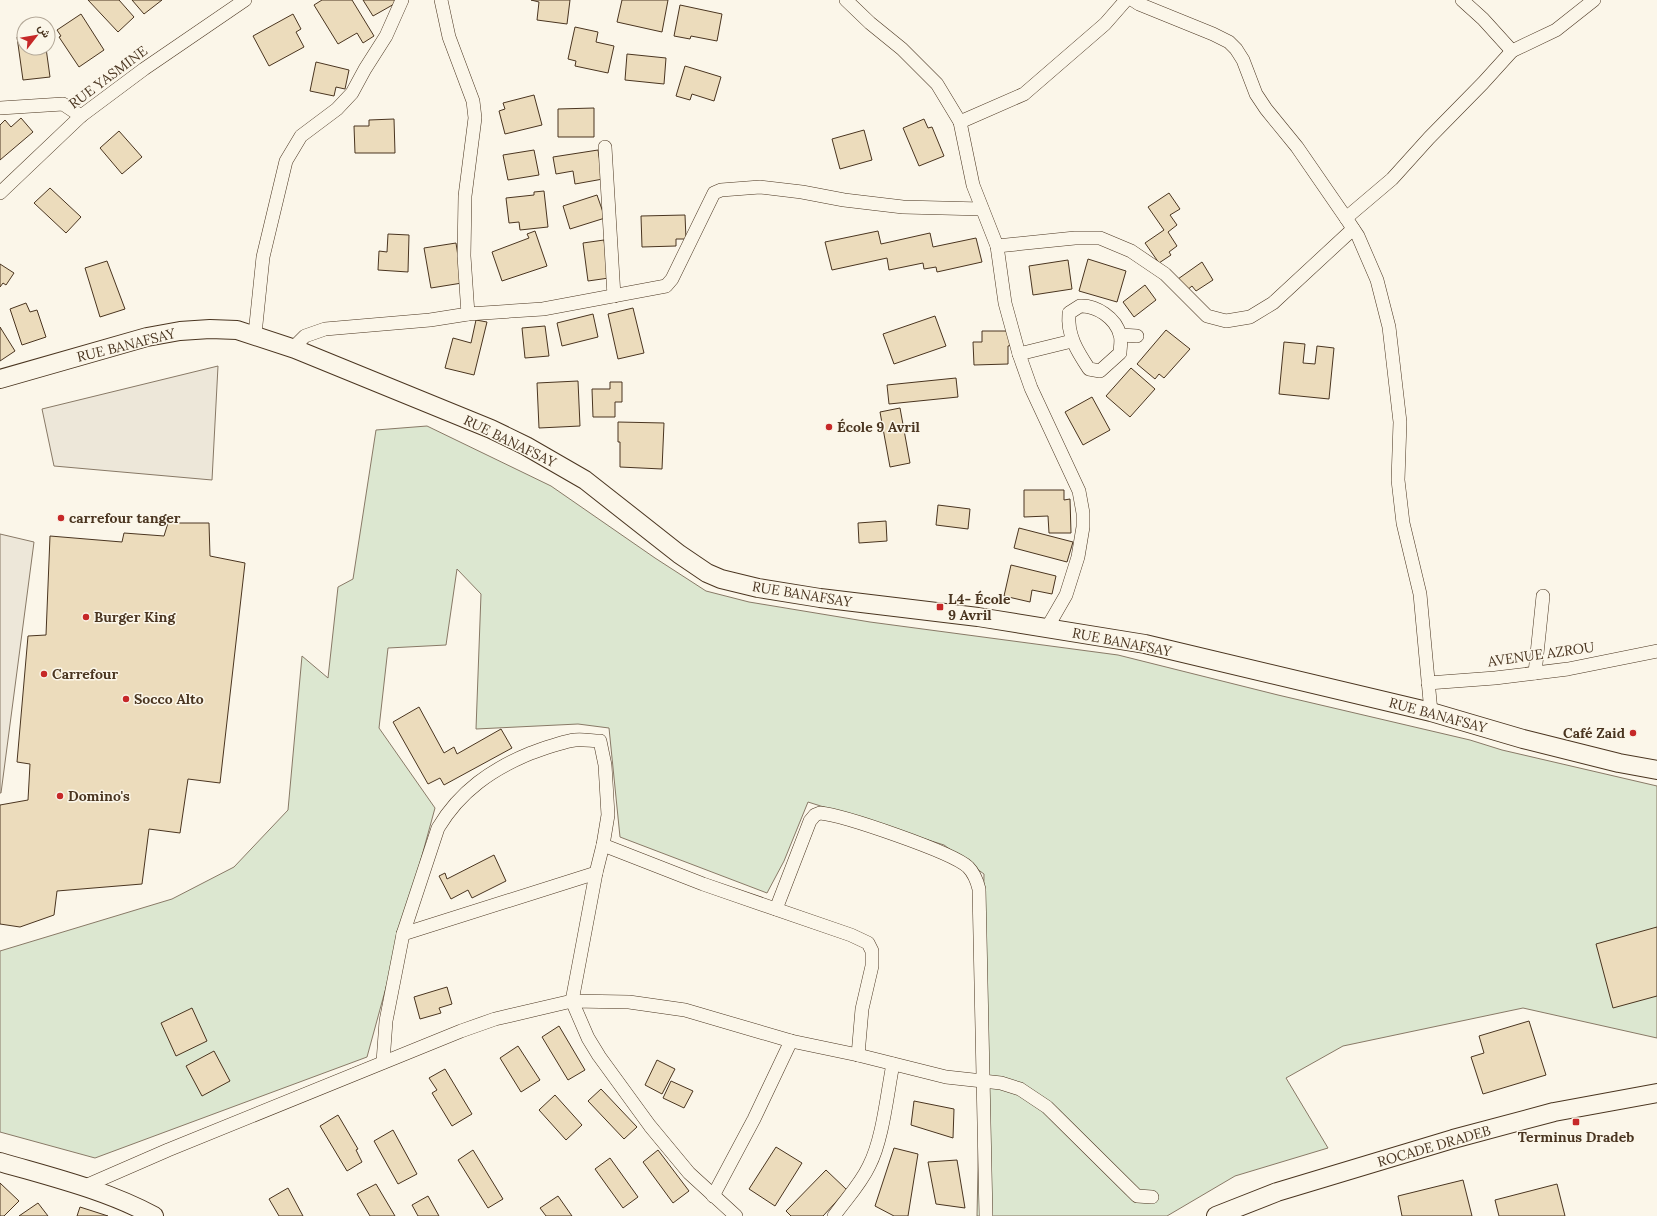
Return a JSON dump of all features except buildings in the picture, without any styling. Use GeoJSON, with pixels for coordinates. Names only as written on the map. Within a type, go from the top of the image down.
{"type":"FeatureCollection","features":[{"type":"Feature","properties":{"kind":"main road","name":"RUE BANAFSAY"},"geometry":{"type":"LineString","coordinates":[[0,379],[147,337],[180,331],[210,329],[237,330],[255,334],[491,429],[526,446],[585,480],[679,554],[707,573],[721,580],[758,588],[820,598],[978,617],[1145,644],[1431,712],[1523,739],[1619,763],[1657,770]]}},
{"type":"Feature","properties":{"kind":"main road","name":"ROCADE DRADEB"},"geometry":{"type":"LineString","coordinates":[[1216,1216],[1277,1192],[1454,1139],[1554,1112],[1657,1093]]}},
{"type":"Feature","properties":{"kind":"main road"},"geometry":{"type":"LineString","coordinates":[[0,1162],[83,1187],[154,1216]]}},
{"type":"Feature","properties":{"kind":"street","name":"RUE YASMINE"},"geometry":{"type":"LineString","coordinates":[[0,193],[80,116],[144,69],[245,0]]}},
{"type":"Feature","properties":{"kind":"street"},"geometry":{"type":"LineString","coordinates":[[255,334],[263,257],[286,161],[301,136],[337,109],[352,93],[386,36],[402,0]]}},
{"type":"Feature","properties":{"kind":"street"},"geometry":{"type":"LineString","coordinates":[[441,0],[449,37],[474,101],[475,118],[465,196],[464,256],[468,314]]}},
{"type":"Feature","properties":{"kind":"street"},"geometry":{"type":"LineString","coordinates":[[846,0],[870,23],[902,49],[938,84],[960,122],[973,185],[997,246],[1005,303],[1019,354],[1031,388],[1079,491],[1084,512],[1078,557],[1066,595],[1047,628]]}},
{"type":"Feature","properties":{"kind":"street"},"geometry":{"type":"LineString","coordinates":[[960,122],[1024,94],[1105,24],[1126,0]]}},
{"type":"Feature","properties":{"kind":"street"},"geometry":{"type":"LineString","coordinates":[[1133,0],[1139,4],[1213,34],[1229,42],[1236,49],[1259,99],[1298,148],[1358,236],[1377,280],[1389,327],[1400,422],[1398,480],[1403,524],[1420,594],[1431,712]]}},
{"type":"Feature","properties":{"kind":"street"},"geometry":{"type":"LineString","coordinates":[[1462,0],[1483,19],[1512,51]]}},
{"type":"Feature","properties":{"kind":"street"},"geometry":{"type":"LineString","coordinates":[[997,246],[1075,238],[1100,238],[1131,251],[1165,274],[1207,316],[1226,321],[1250,317],[1273,303],[1512,51],[1556,30],[1594,0]]}},
{"type":"Feature","properties":{"kind":"street"},"geometry":{"type":"LineString","coordinates":[[0,108],[63,104],[80,116]]}},
{"type":"Feature","properties":{"kind":"street"},"geometry":{"type":"LineString","coordinates":[[605,147],[614,296]]}},
{"type":"Feature","properties":{"kind":"street"},"geometry":{"type":"LineString","coordinates":[[295,349],[297,344],[305,336],[325,329],[430,320],[468,314],[544,309],[659,288],[669,284],[714,192],[718,191],[760,187],[802,192],[844,200],[889,205],[982,209]]}},
{"type":"Feature","properties":{"kind":"street"},"geometry":{"type":"LineString","coordinates":[[1080,306],[1089,306],[1107,316],[1117,327],[1121,335],[1120,353],[1100,371],[1089,369],[1072,341],[1068,322],[1068,313],[1080,306]]}},
{"type":"Feature","properties":{"kind":"street"},"geometry":{"type":"LineString","coordinates":[[1121,335],[1137,336]]}},
{"type":"Feature","properties":{"kind":"street"},"geometry":{"type":"LineString","coordinates":[[1019,354],[1072,341]]}},
{"type":"Feature","properties":{"kind":"street"},"geometry":{"type":"LineString","coordinates":[[1535,673],[1543,596]]}},
{"type":"Feature","properties":{"kind":"street","name":"AVENUE AZROU"},"geometry":{"type":"LineString","coordinates":[[1428,683],[1568,669],[1657,651]]}},
{"type":"Feature","properties":{"kind":"street"},"geometry":{"type":"LineString","coordinates":[[383,1062],[386,1021],[403,934],[438,828],[445,816],[460,797],[478,782],[513,761],[567,742],[576,740],[600,741],[605,764],[608,815],[572,1001],[588,1038],[628,1097],[671,1153],[713,1196],[736,1216]]}},
{"type":"Feature","properties":{"kind":"street"},"geometry":{"type":"LineString","coordinates":[[776,909],[810,821],[815,815],[820,813],[884,831],[945,854],[968,867],[976,879],[979,889],[986,1216]]}},
{"type":"Feature","properties":{"kind":"street"},"geometry":{"type":"LineString","coordinates":[[603,845],[703,884],[851,935],[870,946],[872,951],[872,966],[862,1009],[858,1055]]}},
{"type":"Feature","properties":{"kind":"street"},"geometry":{"type":"LineString","coordinates":[[403,934],[596,873]]}},
{"type":"Feature","properties":{"kind":"street"},"geometry":{"type":"LineString","coordinates":[[83,1187],[383,1062],[495,1019],[572,1001],[629,1002],[685,1010],[791,1041],[858,1055],[946,1077],[1001,1083],[1020,1089],[1047,1107],[1137,1196],[1152,1197]]}},
{"type":"Feature","properties":{"kind":"street"},"geometry":{"type":"LineString","coordinates":[[713,1196],[754,1120],[791,1041]]}},
{"type":"Feature","properties":{"kind":"street"},"geometry":{"type":"LineString","coordinates":[[834,1216],[856,1188],[870,1164],[877,1144],[893,1064]]}},
{"type":"Feature","properties":{"kind":"green space"},"geometry":{"type":"Polygon","coordinates":[[[427,426],[551,486],[655,558],[706,591],[749,602],[870,622],[1118,655],[1278,695],[1470,740],[1502,750],[1657,786],[1657,1038],[1523,1008],[1343,1046],[1286,1078],[1328,1148],[1235,1176],[1167,1216],[977,1216],[984,874],[944,845],[808,802],[784,861],[767,893],[620,837],[609,728],[578,724],[476,729],[481,594],[457,569],[446,645],[388,648],[379,728],[435,808],[367,1057],[95,1158],[0,1132],[0,951],[172,899],[234,867],[288,810],[302,656],[328,678],[338,587],[353,579],[376,430],[427,426]]]}},
{"type":"Feature","properties":{"kind":"shaded area"},"geometry":{"type":"Polygon","coordinates":[[[218,366],[212,480],[54,466],[42,409],[218,366]]]}},
{"type":"Feature","properties":{"kind":"shaded area"},"geometry":{"type":"Polygon","coordinates":[[[0,534],[34,542],[1,793],[0,793],[0,534]]]}},
{"type":"Feature","properties":{"kind":"place","name":"École 9 Avril"},"geometry":{"type":"Point","coordinates":[829,427]}},
{"type":"Feature","properties":{"kind":"place","name":"carrefour tanger"},"geometry":{"type":"Point","coordinates":[61,518]}},
{"type":"Feature","properties":{"kind":"place","name":"L4- École 9 Avril"},"geometry":{"type":"Point","coordinates":[940,607]}},
{"type":"Feature","properties":{"kind":"place","name":"Burger King"},"geometry":{"type":"Point","coordinates":[86,617]}},
{"type":"Feature","properties":{"kind":"place","name":"Carrefour"},"geometry":{"type":"Point","coordinates":[44,674]}},
{"type":"Feature","properties":{"kind":"place","name":"Socco Alto"},"geometry":{"type":"Point","coordinates":[126,699]}},
{"type":"Feature","properties":{"kind":"place","name":"Café Zaid"},"geometry":{"type":"Point","coordinates":[1633,733]}},
{"type":"Feature","properties":{"kind":"place","name":"Domino's"},"geometry":{"type":"Point","coordinates":[60,796]}},
{"type":"Feature","properties":{"kind":"place","name":"Terminus Dradeb"},"geometry":{"type":"Point","coordinates":[1576,1122]}}]}
